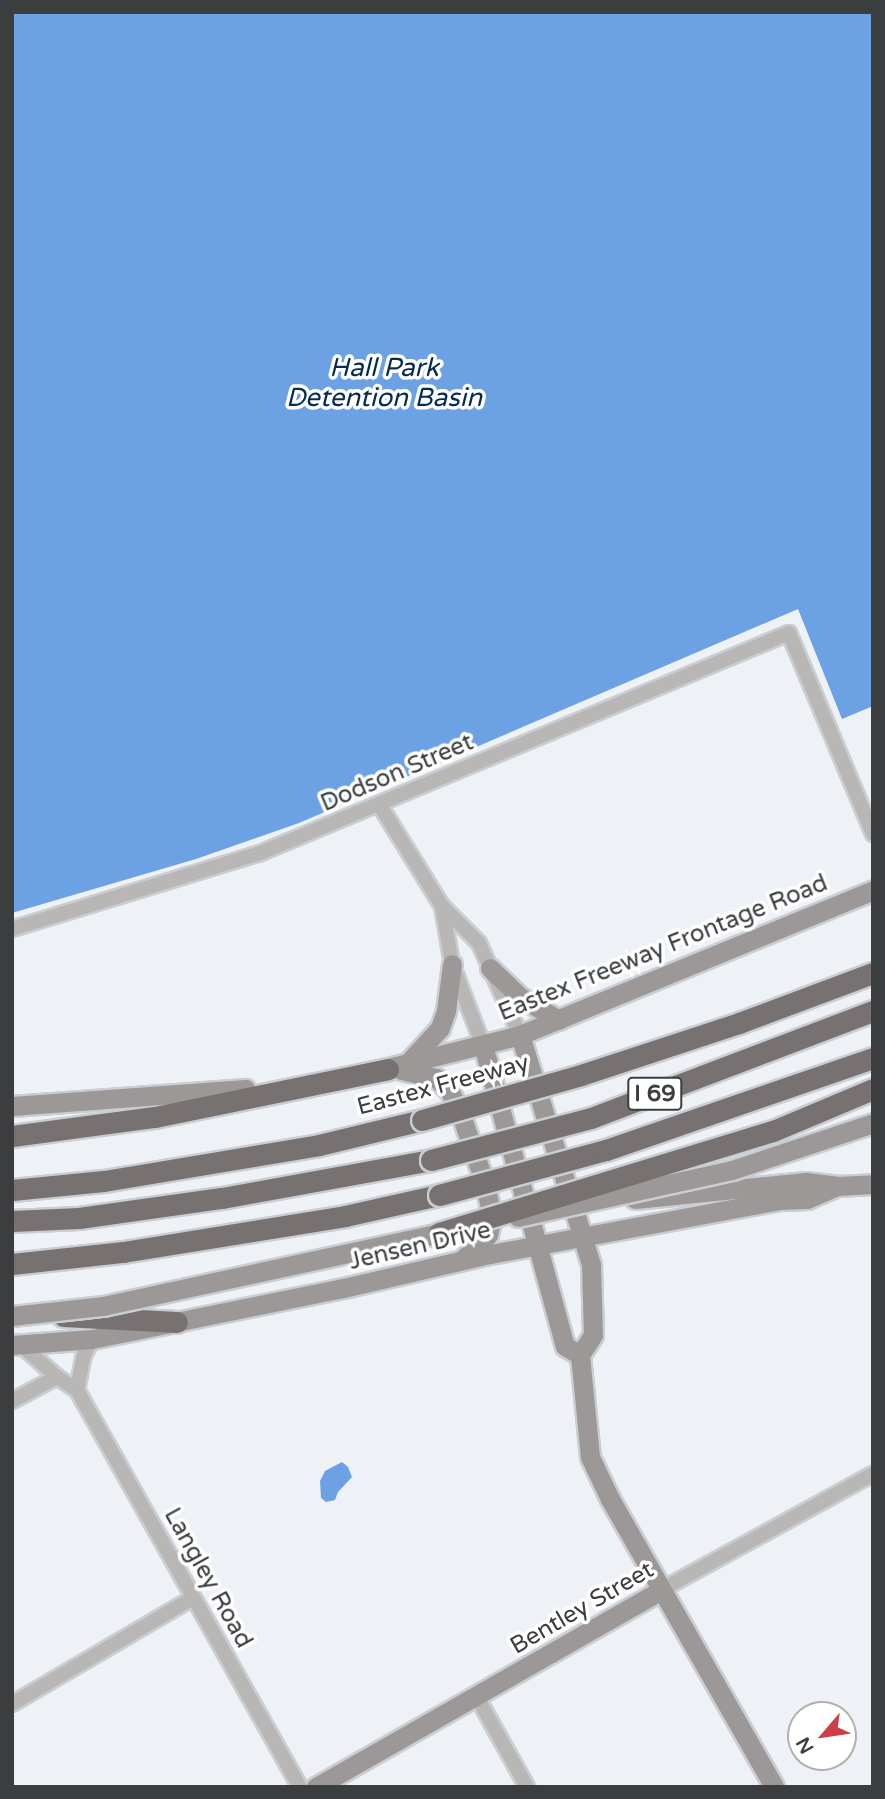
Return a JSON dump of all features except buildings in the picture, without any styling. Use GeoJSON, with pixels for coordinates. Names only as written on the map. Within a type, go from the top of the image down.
{"type":"FeatureCollection","features":[{"type":"Feature","properties":{"kind":"highway","name":"Eastex Freeway"},"geometry":{"type":"LineString","coordinates":[[12,1189],[158,1172],[318,1144],[422,1120],[687,1041],[873,973]]}},
{"type":"Feature","properties":{"kind":"highway","name":"I 69"},"geometry":{"type":"LineString","coordinates":[[12,1221],[79,1218],[222,1198],[431,1160],[592,1118],[873,1011]]}},
{"type":"Feature","properties":{"kind":"highway","name":"I 69"},"geometry":{"type":"LineString","coordinates":[[12,1264],[123,1251],[345,1216],[439,1195],[606,1150],[873,1058]]}},
{"type":"Feature","properties":{"kind":"highway"},"geometry":{"type":"LineString","coordinates":[[12,1136],[155,1117],[395,1068]]}},
{"type":"Feature","properties":{"kind":"highway"},"geometry":{"type":"LineString","coordinates":[[439,1233],[773,1131],[873,1089]]}},
{"type":"Feature","properties":{"kind":"highway"},"geometry":{"type":"LineString","coordinates":[[12,1315],[177,1322]]}},
{"type":"Feature","properties":{"kind":"main road","name":"Eastex Freeway Frontage Road"},"geometry":{"type":"LineString","coordinates":[[12,1106],[219,1093],[395,1068],[520,1035],[873,890]]}},
{"type":"Feature","properties":{"kind":"main road"},"geometry":{"type":"LineString","coordinates":[[395,1068],[440,1028],[446,1011],[452,964]]}},
{"type":"Feature","properties":{"kind":"main road"},"geometry":{"type":"LineString","coordinates":[[490,968],[520,997],[559,1020]]}},
{"type":"Feature","properties":{"kind":"main road"},"geometry":{"type":"LineString","coordinates":[[520,1035],[591,1265],[593,1335],[580,1355],[590,1457],[661,1590],[774,1787]]}},
{"type":"Feature","properties":{"kind":"main road"},"geometry":{"type":"LineString","coordinates":[[483,1045],[565,1346],[580,1355]]}},
{"type":"Feature","properties":{"kind":"main road"},"geometry":{"type":"LineString","coordinates":[[395,1068],[436,1077],[449,1090],[460,1112],[484,1181],[492,1216],[488,1235],[461,1260]]}},
{"type":"Feature","properties":{"kind":"main road"},"geometry":{"type":"LineString","coordinates":[[12,1315],[116,1303],[616,1197],[732,1170],[873,1123]]}},
{"type":"Feature","properties":{"kind":"main road","name":"Jensen Drive"},"geometry":{"type":"LineString","coordinates":[[571,1202],[614,1201],[806,1182],[837,1186],[873,1184]]}},
{"type":"Feature","properties":{"kind":"main road","name":"Jensen Drive"},"geometry":{"type":"LineString","coordinates":[[16,1344],[92,1339],[343,1289],[461,1260],[537,1245],[779,1200],[807,1199],[837,1186]]}},
{"type":"Feature","properties":{"kind":"main road","name":"Bentley Street"},"geometry":{"type":"LineString","coordinates":[[316,1787],[477,1698],[661,1590]]}},
{"type":"Feature","properties":{"kind":"street","name":"Dodson Street"},"geometry":{"type":"LineString","coordinates":[[12,929],[258,854],[789,633],[873,834]]}},
{"type":"Feature","properties":{"kind":"street"},"geometry":{"type":"LineString","coordinates":[[379,804],[442,906],[479,943],[520,1035]]}},
{"type":"Feature","properties":{"kind":"street"},"geometry":{"type":"LineString","coordinates":[[442,906],[452,964],[483,1045]]}},
{"type":"Feature","properties":{"kind":"street"},"geometry":{"type":"LineString","coordinates":[[77,1390],[84,1355],[92,1339]]}},
{"type":"Feature","properties":{"kind":"street","name":"Langley Road"},"geometry":{"type":"LineString","coordinates":[[16,1344],[77,1390],[300,1787]]}},
{"type":"Feature","properties":{"kind":"street"},"geometry":{"type":"LineString","coordinates":[[12,1401],[57,1377]]}},
{"type":"Feature","properties":{"kind":"street","name":"Bentley Street"},"geometry":{"type":"LineString","coordinates":[[661,1590],[871,1480]]}},
{"type":"Feature","properties":{"kind":"street"},"geometry":{"type":"LineString","coordinates":[[12,1704],[193,1598]]}},
{"type":"Feature","properties":{"kind":"street"},"geometry":{"type":"LineString","coordinates":[[477,1698],[527,1787]]}},
{"type":"Feature","properties":{"kind":"water","name":"Hall Park Detention Basin"},"geometry":{"type":"Polygon","coordinates":[[[12,12],[873,12],[873,706],[842,719],[798,609],[299,823],[196,859],[12,913],[12,12]]]}},
{"type":"Feature","properties":{"kind":"water"},"geometry":{"type":"Polygon","coordinates":[[[342,1462],[348,1467],[352,1477],[338,1492],[335,1500],[326,1502],[321,1498],[320,1481],[325,1471],[342,1462]]]}}]}
